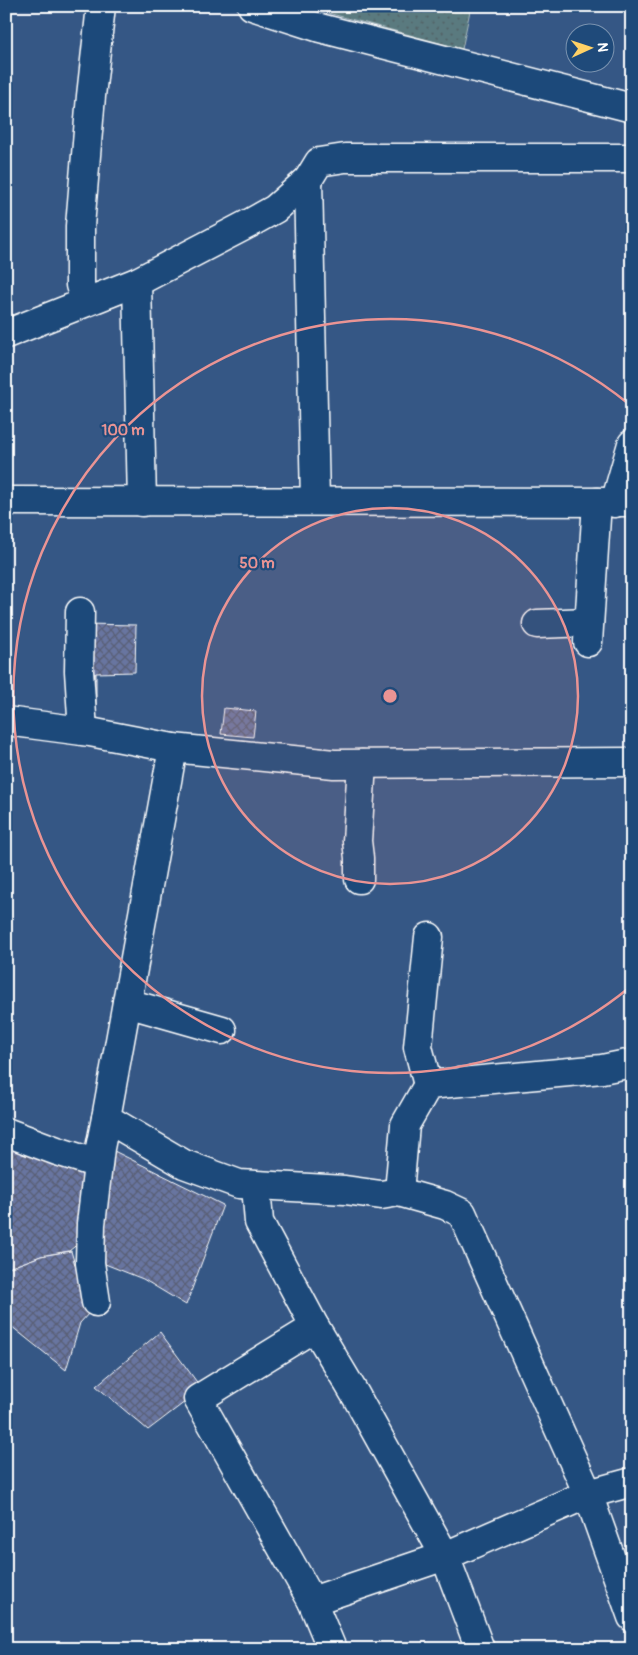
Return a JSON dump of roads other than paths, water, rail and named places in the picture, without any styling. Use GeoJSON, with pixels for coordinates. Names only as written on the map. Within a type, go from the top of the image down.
{"type":"FeatureCollection","features":[{"type":"Feature","properties":{"kind":"street"},"geometry":{"type":"LineString","coordinates":[[85,302],[80,285],[80,226],[101,6]]}},
{"type":"Feature","properties":{"kind":"street"},"geometry":{"type":"LineString","coordinates":[[252,6],[320,28],[632,108]]}},
{"type":"Feature","properties":{"kind":"street"},"geometry":{"type":"LineString","coordinates":[[6,334],[137,282],[275,210],[308,180],[319,162],[345,158],[632,158]]}},
{"type":"Feature","properties":{"kind":"street"},"geometry":{"type":"LineString","coordinates":[[308,180],[315,501]]}},
{"type":"Feature","properties":{"kind":"street"},"geometry":{"type":"LineString","coordinates":[[137,282],[142,502]]}},
{"type":"Feature","properties":{"kind":"street"},"geometry":{"type":"LineString","coordinates":[[537,624],[588,632],[594,563],[632,444]]}},
{"type":"Feature","properties":{"kind":"street"},"geometry":{"type":"LineString","coordinates":[[6,501],[614,502]]}},
{"type":"Feature","properties":{"kind":"street"},"geometry":{"type":"LineString","coordinates":[[80,612],[79,671],[83,731]]}},
{"type":"Feature","properties":{"kind":"street"},"geometry":{"type":"LineString","coordinates":[[6,721],[83,731],[172,748],[334,764],[632,762]]}},
{"type":"Feature","properties":{"kind":"street"},"geometry":{"type":"LineString","coordinates":[[96,1302],[90,1263],[91,1224],[98,1164],[172,748]]}},
{"type":"Feature","properties":{"kind":"street"},"geometry":{"type":"LineString","coordinates":[[358,879],[359,858],[356,841],[362,764]]}},
{"type":"Feature","properties":{"kind":"street"},"geometry":{"type":"LineString","coordinates":[[399,1192],[405,1125],[428,1084],[418,1047],[429,937]]}},
{"type":"Feature","properties":{"kind":"street"},"geometry":{"type":"LineString","coordinates":[[126,1003],[222,1030]]}},
{"type":"Feature","properties":{"kind":"street"},"geometry":{"type":"LineString","coordinates":[[428,1084],[602,1069],[632,1063]]}},
{"type":"Feature","properties":{"kind":"street"},"geometry":{"type":"LineString","coordinates":[[106,1118],[184,1164],[239,1184],[345,1190],[381,1195],[399,1192],[445,1205],[462,1213],[588,1494],[632,1617]]}},
{"type":"Feature","properties":{"kind":"street"},"geometry":{"type":"LineString","coordinates":[[6,1132],[98,1164]]}},
{"type":"Feature","properties":{"kind":"street"},"geometry":{"type":"LineString","coordinates":[[256,1186],[259,1222],[315,1327],[356,1396],[445,1556],[480,1649]]}},
{"type":"Feature","properties":{"kind":"street"},"geometry":{"type":"LineString","coordinates":[[315,1327],[198,1399],[312,1601],[332,1649]]}},
{"type":"Feature","properties":{"kind":"street"},"geometry":{"type":"LineString","coordinates":[[312,1601],[445,1556],[588,1494],[632,1482]]}}]}
